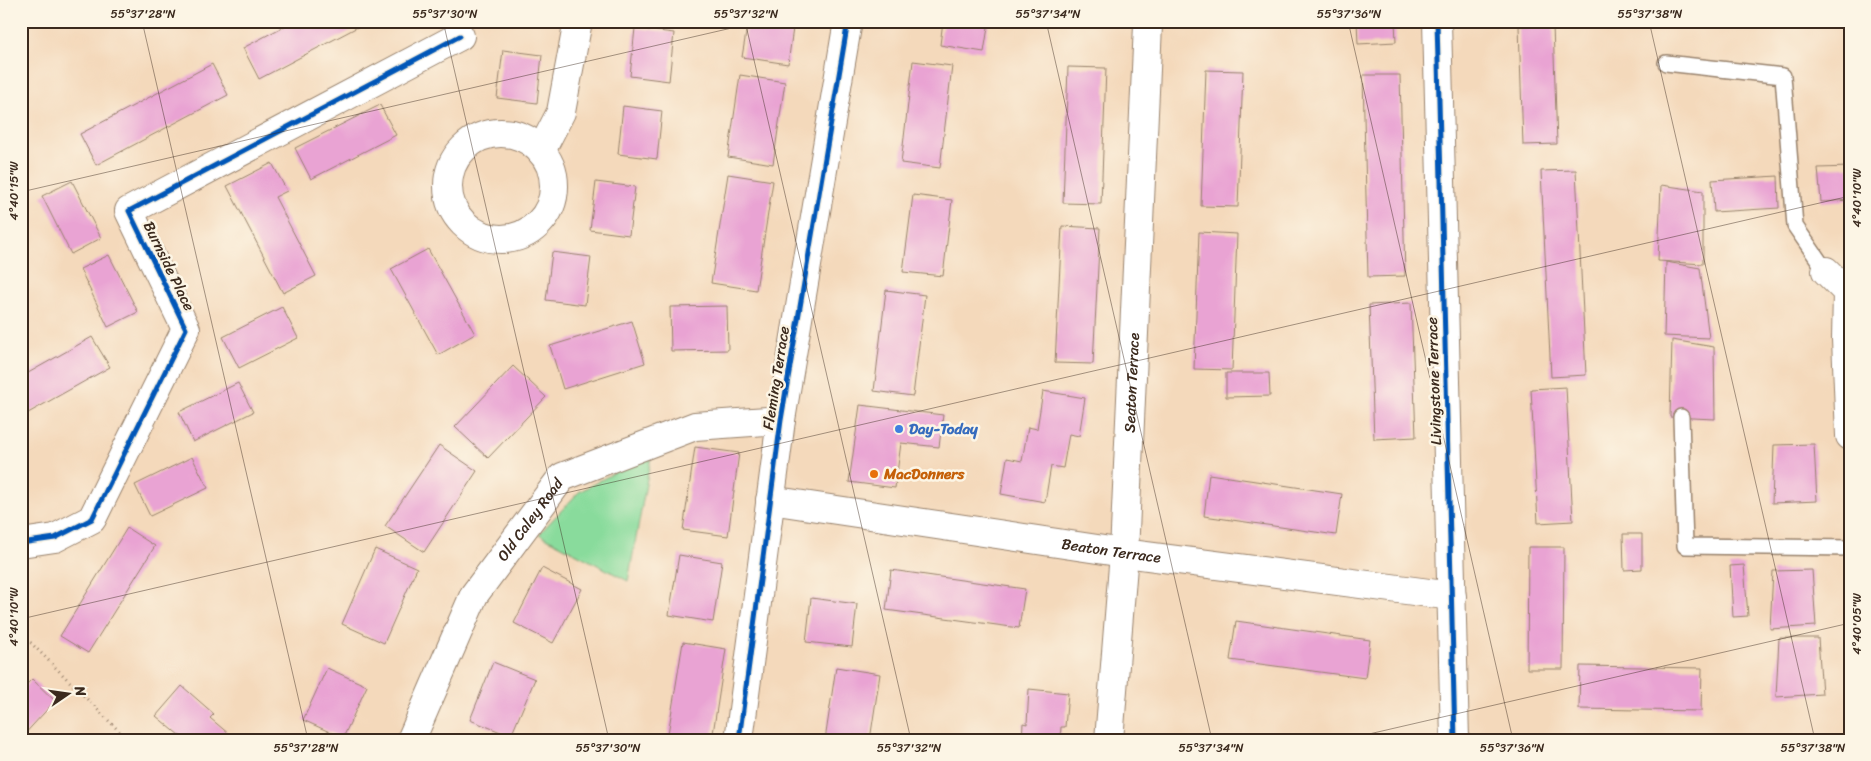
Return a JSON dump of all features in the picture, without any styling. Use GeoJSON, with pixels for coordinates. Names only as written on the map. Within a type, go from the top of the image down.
{"type":"FeatureCollection","features":[{"type":"Feature","properties":{"kind":"street"},"geometry":{"type":"LineString","coordinates":[[541,152],[562,112],[578,21]]}},
{"type":"Feature","properties":{"kind":"street","name":"Fleming Terrace"},"geometry":{"type":"LineString","coordinates":[[739,740],[781,420],[848,21]]}},
{"type":"Feature","properties":{"kind":"street","name":"Livingstone Terrace"},"geometry":{"type":"LineString","coordinates":[[1437,21],[1454,740]]}},
{"type":"Feature","properties":{"kind":"street","name":"Seaton Terrace"},"geometry":{"type":"LineString","coordinates":[[1109,740],[1124,553],[1148,25]]}},
{"type":"Feature","properties":{"kind":"street","name":"Burnside Place"},"geometry":{"type":"LineString","coordinates":[[21,542],[55,538],[92,519],[186,330],[129,211],[460,36]]}},
{"type":"Feature","properties":{"kind":"street"},"geometry":{"type":"LineString","coordinates":[[1826,270],[1847,292],[1850,436]]}},
{"type":"Feature","properties":{"kind":"street","name":"Old Caley Road"},"geometry":{"type":"LineString","coordinates":[[411,740],[474,594],[562,477],[695,426],[781,420]]}},
{"type":"Feature","properties":{"kind":"street","name":"Beaton Terrace"},"geometry":{"type":"LineString","coordinates":[[770,500],[1124,553],[1452,596]]}},
{"type":"Feature","properties":{"kind":"lane"},"geometry":{"type":"LineString","coordinates":[[1666,63],[1783,76],[1795,226],[1826,270]]}},
{"type":"Feature","properties":{"kind":"lane"},"geometry":{"type":"LineString","coordinates":[[1681,417],[1685,546],[1850,548]]}},
{"type":"Feature","properties":{"kind":"path"},"geometry":{"type":"LineString","coordinates":[[21,639],[31,643],[128,740]]}},
{"type":"Feature","properties":{"kind":"green space"},"geometry":{"type":"Polygon","coordinates":[[[652,452],[628,581],[539,534],[579,492],[652,452]]]}},
{"type":"Feature","properties":{"kind":"building"},"geometry":{"type":"Polygon","coordinates":[[[294,21],[369,21],[259,79],[243,48],[294,21]]]}},
{"type":"Feature","properties":{"kind":"building"},"geometry":{"type":"Polygon","coordinates":[[[748,21],[794,21],[788,64],[742,57],[748,21]]]}},
{"type":"Feature","properties":{"kind":"building"},"geometry":{"type":"Polygon","coordinates":[[[943,21],[989,21],[984,52],[940,45],[943,21]]]}},
{"type":"Feature","properties":{"kind":"building"},"geometry":{"type":"Polygon","coordinates":[[[1357,21],[1395,21],[1396,42],[1358,44],[1357,21]]]}},
{"type":"Feature","properties":{"kind":"building"},"geometry":{"type":"Polygon","coordinates":[[[1571,21],[1617,21],[1617,24],[1571,29],[1571,21]]]}},
{"type":"Feature","properties":{"kind":"building"},"geometry":{"type":"Polygon","coordinates":[[[1553,25],[1557,144],[1523,145],[1519,26],[1553,25]]]}},
{"type":"Feature","properties":{"kind":"building"},"geometry":{"type":"Polygon","coordinates":[[[635,28],[674,33],[669,81],[630,76],[635,28]]]}},
{"type":"Feature","properties":{"kind":"building"},"geometry":{"type":"Polygon","coordinates":[[[503,50],[542,55],[537,103],[497,98],[503,50]]]}},
{"type":"Feature","properties":{"kind":"building"},"geometry":{"type":"Polygon","coordinates":[[[913,61],[952,66],[940,168],[901,163],[913,61]]]}},
{"type":"Feature","properties":{"kind":"building"},"geometry":{"type":"Polygon","coordinates":[[[212,64],[228,95],[96,165],[80,134],[212,64]]]}},
{"type":"Feature","properties":{"kind":"building"},"geometry":{"type":"Polygon","coordinates":[[[1068,67],[1106,68],[1101,204],[1063,203],[1068,67]]]}},
{"type":"Feature","properties":{"kind":"building"},"geometry":{"type":"Polygon","coordinates":[[[1206,70],[1243,71],[1238,207],[1201,206],[1206,70]]]}},
{"type":"Feature","properties":{"kind":"building"},"geometry":{"type":"Polygon","coordinates":[[[740,75],[785,82],[773,164],[728,157],[740,75]]]}},
{"type":"Feature","properties":{"kind":"building"},"geometry":{"type":"Polygon","coordinates":[[[1363,75],[1400,75],[1405,276],[1368,277],[1363,75]]]}},
{"type":"Feature","properties":{"kind":"building"},"geometry":{"type":"Polygon","coordinates":[[[380,105],[396,135],[311,179],[295,148],[380,105]]]}},
{"type":"Feature","properties":{"kind":"building"},"geometry":{"type":"Polygon","coordinates":[[[623,106],[662,111],[657,159],[618,154],[623,106]]]}},
{"type":"Feature","properties":{"kind":"building"},"geometry":{"type":"Polygon","coordinates":[[[272,163],[287,191],[275,197],[316,276],[283,293],[227,186],[272,163]]]}},
{"type":"Feature","properties":{"kind":"building"},"geometry":{"type":"Polygon","coordinates":[[[1850,167],[1850,200],[1821,202],[1818,168],[1850,167]]]}},
{"type":"Feature","properties":{"kind":"building"},"geometry":{"type":"Polygon","coordinates":[[[1576,170],[1586,375],[1551,377],[1541,171],[1576,170]]]}},
{"type":"Feature","properties":{"kind":"building"},"geometry":{"type":"Polygon","coordinates":[[[728,174],[773,181],[756,290],[711,283],[728,174]]]}},
{"type":"Feature","properties":{"kind":"building"},"geometry":{"type":"Polygon","coordinates":[[[1778,176],[1779,208],[1714,212],[1712,180],[1778,176]]]}},
{"type":"Feature","properties":{"kind":"building"},"geometry":{"type":"Polygon","coordinates":[[[72,181],[101,238],[71,254],[42,196],[72,181]]]}},
{"type":"Feature","properties":{"kind":"building"},"geometry":{"type":"Polygon","coordinates":[[[596,182],[635,187],[629,235],[590,230],[596,182]]]}},
{"type":"Feature","properties":{"kind":"building"},"geometry":{"type":"Polygon","coordinates":[[[1661,185],[1703,191],[1703,264],[1658,261],[1661,185]]]}},
{"type":"Feature","properties":{"kind":"building"},"geometry":{"type":"Polygon","coordinates":[[[913,195],[952,200],[943,276],[903,272],[913,195]]]}},
{"type":"Feature","properties":{"kind":"building"},"geometry":{"type":"Polygon","coordinates":[[[1062,226],[1100,228],[1093,364],[1055,363],[1062,226]]]}},
{"type":"Feature","properties":{"kind":"building"},"geometry":{"type":"Polygon","coordinates":[[[1199,232],[1237,234],[1232,370],[1194,369],[1199,232]]]}},
{"type":"Feature","properties":{"kind":"building"},"geometry":{"type":"Polygon","coordinates":[[[428,249],[475,334],[438,355],[391,269],[428,249]]]}},
{"type":"Feature","properties":{"kind":"building"},"geometry":{"type":"Polygon","coordinates":[[[552,252],[591,257],[585,305],[546,300],[552,252]]]}},
{"type":"Feature","properties":{"kind":"building"},"geometry":{"type":"Polygon","coordinates":[[[109,255],[138,312],[108,327],[80,269],[109,255]]]}},
{"type":"Feature","properties":{"kind":"building"},"geometry":{"type":"Polygon","coordinates":[[[1666,262],[1700,268],[1709,338],[1664,336],[1666,262]]]}},
{"type":"Feature","properties":{"kind":"building"},"geometry":{"type":"Polygon","coordinates":[[[886,290],[925,295],[913,396],[874,391],[886,290]]]}},
{"type":"Feature","properties":{"kind":"building"},"geometry":{"type":"Polygon","coordinates":[[[1411,303],[1416,437],[1374,439],[1369,305],[1411,303]]]}},
{"type":"Feature","properties":{"kind":"building"},"geometry":{"type":"Polygon","coordinates":[[[727,306],[728,350],[671,351],[670,307],[727,306]]]}},
{"type":"Feature","properties":{"kind":"building"},"geometry":{"type":"Polygon","coordinates":[[[282,307],[298,338],[239,368],[223,337],[282,307]]]}},
{"type":"Feature","properties":{"kind":"building"},"geometry":{"type":"Polygon","coordinates":[[[632,321],[645,363],[563,389],[550,346],[632,321]]]}},
{"type":"Feature","properties":{"kind":"building"},"geometry":{"type":"Polygon","coordinates":[[[92,337],[110,367],[21,417],[21,377],[92,337]]]}},
{"type":"Feature","properties":{"kind":"building"},"geometry":{"type":"Polygon","coordinates":[[[1672,340],[1714,347],[1715,419],[1670,417],[1672,340]]]}},
{"type":"Feature","properties":{"kind":"building"},"geometry":{"type":"Polygon","coordinates":[[[513,366],[546,397],[488,458],[455,427],[513,366]]]}},
{"type":"Feature","properties":{"kind":"building"},"geometry":{"type":"Polygon","coordinates":[[[1226,373],[1269,373],[1270,396],[1226,397],[1226,373]]]}},
{"type":"Feature","properties":{"kind":"building"},"geometry":{"type":"Polygon","coordinates":[[[238,383],[253,412],[193,442],[179,412],[238,383]]]}},
{"type":"Feature","properties":{"kind":"building"},"geometry":{"type":"Polygon","coordinates":[[[1566,387],[1573,521],[1538,523],[1531,389],[1566,387]]]}},
{"type":"Feature","properties":{"kind":"building"},"geometry":{"type":"Polygon","coordinates":[[[1043,391],[1085,398],[1079,436],[1069,434],[1063,468],[1051,466],[1045,502],[1001,494],[1007,458],[1022,461],[1028,427],[1037,429],[1043,391]]]}},
{"type":"Feature","properties":{"kind":"building","name":"Day-Today"},"geometry":{"type":"Polygon","coordinates":[[[860,405],[943,415],[939,447],[901,443],[895,488],[849,482],[860,405]]]}},
{"type":"Feature","properties":{"kind":"building"},"geometry":{"type":"Polygon","coordinates":[[[1814,444],[1817,501],[1772,503],[1774,445],[1814,444]]]}},
{"type":"Feature","properties":{"kind":"building"},"geometry":{"type":"Polygon","coordinates":[[[439,445],[477,471],[424,552],[385,526],[439,445]]]}},
{"type":"Feature","properties":{"kind":"building"},"geometry":{"type":"Polygon","coordinates":[[[695,447],[739,453],[728,536],[683,530],[695,447]]]}},
{"type":"Feature","properties":{"kind":"building"},"geometry":{"type":"Polygon","coordinates":[[[192,457],[208,488],[150,516],[135,485],[192,457]]]}},
{"type":"Feature","properties":{"kind":"building"},"geometry":{"type":"Polygon","coordinates":[[[1209,474],[1342,494],[1336,535],[1204,516],[1209,474]]]}},
{"type":"Feature","properties":{"kind":"building"},"geometry":{"type":"Polygon","coordinates":[[[127,528],[155,546],[88,653],[60,636],[127,528]]]}},
{"type":"Feature","properties":{"kind":"building"},"geometry":{"type":"Polygon","coordinates":[[[1623,534],[1642,534],[1642,569],[1624,570],[1623,534]]]}},
{"type":"Feature","properties":{"kind":"building"},"geometry":{"type":"Polygon","coordinates":[[[1528,547],[1564,547],[1563,669],[1527,669],[1528,547]]]}},
{"type":"Feature","properties":{"kind":"building"},"geometry":{"type":"Polygon","coordinates":[[[375,549],[417,568],[384,643],[342,624],[375,549]]]}},
{"type":"Feature","properties":{"kind":"building"},"geometry":{"type":"Polygon","coordinates":[[[679,555],[722,562],[713,622],[669,615],[679,555]]]}},
{"type":"Feature","properties":{"kind":"building"},"geometry":{"type":"Polygon","coordinates":[[[1744,565],[1748,616],[1733,617],[1730,566],[1744,565]]]}},
{"type":"Feature","properties":{"kind":"building"},"geometry":{"type":"Polygon","coordinates":[[[542,568],[582,589],[553,643],[514,623],[542,568]]]}},
{"type":"Feature","properties":{"kind":"building"},"geometry":{"type":"Polygon","coordinates":[[[891,570],[1025,589],[1019,628],[886,610],[891,570]]]}},
{"type":"Feature","properties":{"kind":"building"},"geometry":{"type":"Polygon","coordinates":[[[1812,570],[1816,626],[1770,629],[1773,571],[1812,570]]]}},
{"type":"Feature","properties":{"kind":"building"},"geometry":{"type":"Polygon","coordinates":[[[811,598],[857,604],[852,647],[806,642],[811,598]]]}},
{"type":"Feature","properties":{"kind":"building"},"geometry":{"type":"Polygon","coordinates":[[[1236,621],[1370,640],[1365,678],[1230,660],[1236,621]]]}},
{"type":"Feature","properties":{"kind":"building"},"geometry":{"type":"Polygon","coordinates":[[[1779,638],[1818,638],[1822,694],[1776,697],[1779,638]]]}},
{"type":"Feature","properties":{"kind":"building"},"geometry":{"type":"Polygon","coordinates":[[[683,642],[726,649],[712,740],[667,740],[683,642]]]}},
{"type":"Feature","properties":{"kind":"building"},"geometry":{"type":"Polygon","coordinates":[[[493,662],[535,679],[511,736],[470,720],[493,662]]]}},
{"type":"Feature","properties":{"kind":"building"},"geometry":{"type":"Polygon","coordinates":[[[1580,666],[1702,668],[1701,711],[1579,709],[1580,666]]]}},
{"type":"Feature","properties":{"kind":"building"},"geometry":{"type":"Polygon","coordinates":[[[836,667],[880,674],[870,740],[825,740],[836,667]]]}},
{"type":"Feature","properties":{"kind":"building"},"geometry":{"type":"Polygon","coordinates":[[[327,668],[367,686],[343,738],[303,720],[327,668]]]}},
{"type":"Feature","properties":{"kind":"building"},"geometry":{"type":"Polygon","coordinates":[[[32,679],[55,701],[21,738],[21,690],[32,679]]]}},
{"type":"Feature","properties":{"kind":"building"},"geometry":{"type":"Polygon","coordinates":[[[182,686],[214,714],[210,718],[236,740],[185,740],[156,716],[182,686]]]}},
{"type":"Feature","properties":{"kind":"building"},"geometry":{"type":"Polygon","coordinates":[[[1029,689],[1068,693],[1065,727],[1061,727],[1060,740],[1022,740],[1023,723],[1027,724],[1029,689]]]}},
{"type":"Feature","properties":{"kind":"cycle path"},"geometry":{"type":"LineString","coordinates":[[739,740],[781,420],[848,21]]}},
{"type":"Feature","properties":{"kind":"cycle path"},"geometry":{"type":"LineString","coordinates":[[1437,21],[1455,740]]}},
{"type":"Feature","properties":{"kind":"cycle path"},"geometry":{"type":"LineString","coordinates":[[21,543],[55,538],[92,519],[186,329],[129,211],[460,36]]}},
{"type":"Feature","properties":{"kind":"place","name":"Day-Today"},"geometry":{"type":"Point","coordinates":[899,429]}},
{"type":"Feature","properties":{"kind":"place","name":"MacDonners"},"geometry":{"type":"Point","coordinates":[874,474]}}]}
